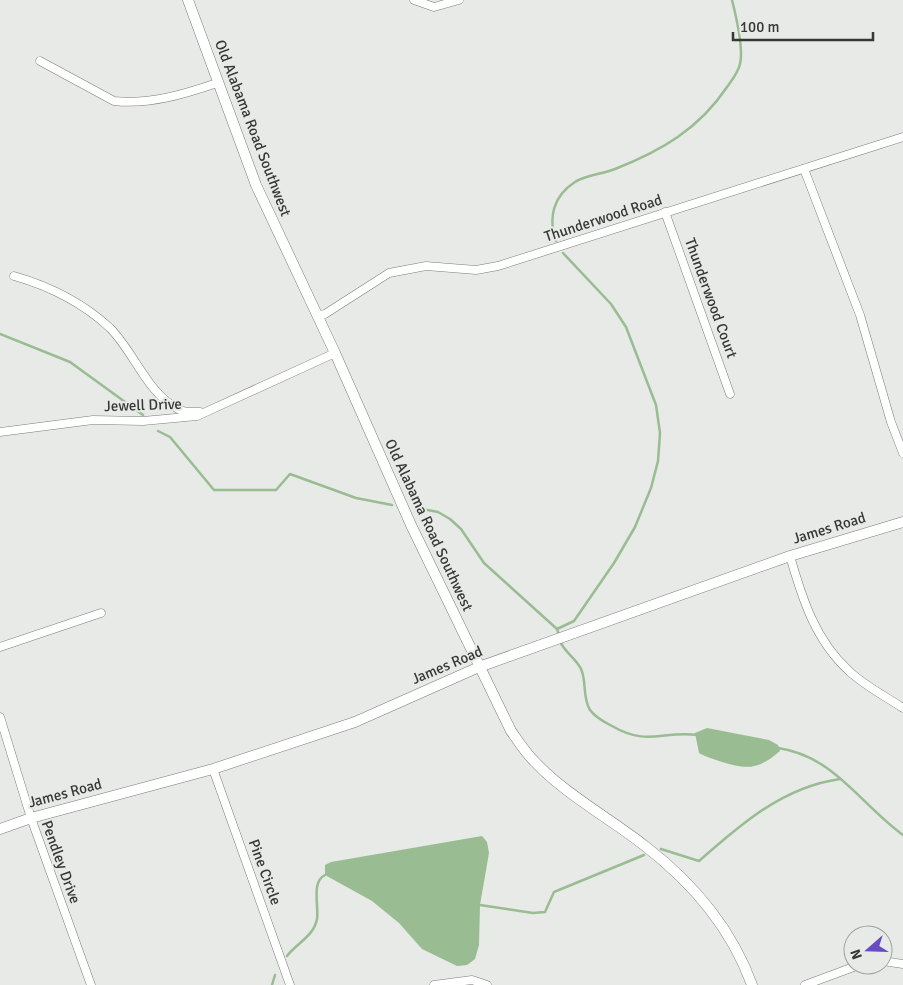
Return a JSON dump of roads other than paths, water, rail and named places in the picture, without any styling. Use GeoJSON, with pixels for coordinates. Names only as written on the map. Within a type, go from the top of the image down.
{"type":"FeatureCollection","features":[{"type":"Feature","properties":{"kind":"street","name":"Old Alabama Road Southwest"},"geometry":{"type":"LineString","coordinates":[[188,0],[256,186],[335,353],[411,525],[511,731],[533,760],[563,788],[645,846],[690,885],[715,914],[732,939],[752,985]]}},
{"type":"Feature","properties":{"kind":"street"},"geometry":{"type":"LineString","coordinates":[[414,0],[434,7],[459,0]]}},
{"type":"Feature","properties":{"kind":"street"},"geometry":{"type":"LineString","coordinates":[[40,61],[114,101],[127,102],[167,98],[217,82]]}},
{"type":"Feature","properties":{"kind":"street","name":"Thunderwood Road"},"geometry":{"type":"LineString","coordinates":[[316,316],[325,314],[389,273],[426,266],[476,270],[498,266],[903,138]]}},
{"type":"Feature","properties":{"kind":"street"},"geometry":{"type":"LineString","coordinates":[[804,169],[860,315],[891,422],[903,452]]}},
{"type":"Feature","properties":{"kind":"street","name":"Thunderwood Court"},"geometry":{"type":"LineString","coordinates":[[665,212],[730,394]]}},
{"type":"Feature","properties":{"kind":"street"},"geometry":{"type":"LineString","coordinates":[[14,276],[42,284],[73,300],[110,329],[165,400],[180,411],[204,412]]}},
{"type":"Feature","properties":{"kind":"street","name":"Jewell Drive"},"geometry":{"type":"LineString","coordinates":[[0,432],[93,420],[174,419],[197,416],[335,353]]}},
{"type":"Feature","properties":{"kind":"street","name":"James Road"},"geometry":{"type":"LineString","coordinates":[[0,829],[31,818],[213,769],[355,722],[479,667],[790,556],[903,522]]}},
{"type":"Feature","properties":{"kind":"street"},"geometry":{"type":"LineString","coordinates":[[790,556],[804,604],[827,647],[849,671],[903,708]]}},
{"type":"Feature","properties":{"kind":"street"},"geometry":{"type":"LineString","coordinates":[[0,647],[101,613]]}},
{"type":"Feature","properties":{"kind":"street","name":"Pendley Drive"},"geometry":{"type":"LineString","coordinates":[[0,718],[31,818],[91,985]]}},
{"type":"Feature","properties":{"kind":"street","name":"Pine Circle"},"geometry":{"type":"LineString","coordinates":[[213,769],[290,985]]}},
{"type":"Feature","properties":{"kind":"street"},"geometry":{"type":"LineString","coordinates":[[805,985],[843,971]]}},
{"type":"Feature","properties":{"kind":"street"},"geometry":{"type":"LineString","coordinates":[[434,985],[465,980],[484,982],[487,985]]}},
{"type":"Feature","properties":{"kind":"waterway"},"geometry":{"type":"LineString","coordinates":[[556,241],[552,224],[554,208],[557,201],[568,188],[584,178],[610,171],[632,162],[678,137],[704,115],[731,82],[738,70],[741,57],[739,32],[732,0]]}},
{"type":"Feature","properties":{"kind":"waterway"},"geometry":{"type":"LineString","coordinates":[[557,629],[574,621],[614,563],[635,527],[651,488],[658,461],[660,433],[656,405],[626,327],[611,304],[563,253]]}},
{"type":"Feature","properties":{"kind":"waterway"},"geometry":{"type":"LineString","coordinates":[[0,334],[70,362],[143,415]]}},
{"type":"Feature","properties":{"kind":"waterway"},"geometry":{"type":"LineString","coordinates":[[158,431],[170,437],[214,490],[276,490],[290,474],[356,498],[392,505]]}},
{"type":"Feature","properties":{"kind":"waterway"},"geometry":{"type":"LineString","coordinates":[[417,508],[438,512],[450,519],[461,529],[484,563],[557,629],[559,635]]}},
{"type":"Feature","properties":{"kind":"waterway"},"geometry":{"type":"LineString","coordinates":[[560,641],[581,669],[588,705],[592,713],[600,719],[636,736],[698,735]]}},
{"type":"Feature","properties":{"kind":"waterway"},"geometry":{"type":"LineString","coordinates":[[778,748],[798,753],[831,771],[903,835]]}},
{"type":"Feature","properties":{"kind":"waterway"},"geometry":{"type":"LineString","coordinates":[[661,849],[699,861],[747,821],[781,799],[819,783],[840,779]]}},
{"type":"Feature","properties":{"kind":"waterway"},"geometry":{"type":"LineString","coordinates":[[480,905],[533,913],[545,912],[554,892],[644,855]]}},
{"type":"Feature","properties":{"kind":"waterway"},"geometry":{"type":"LineString","coordinates":[[287,956],[309,935],[315,925],[317,919],[317,888],[321,878],[325,875]]}},
{"type":"Feature","properties":{"kind":"waterway"},"geometry":{"type":"LineString","coordinates":[[272,985],[275,975]]}}]}
